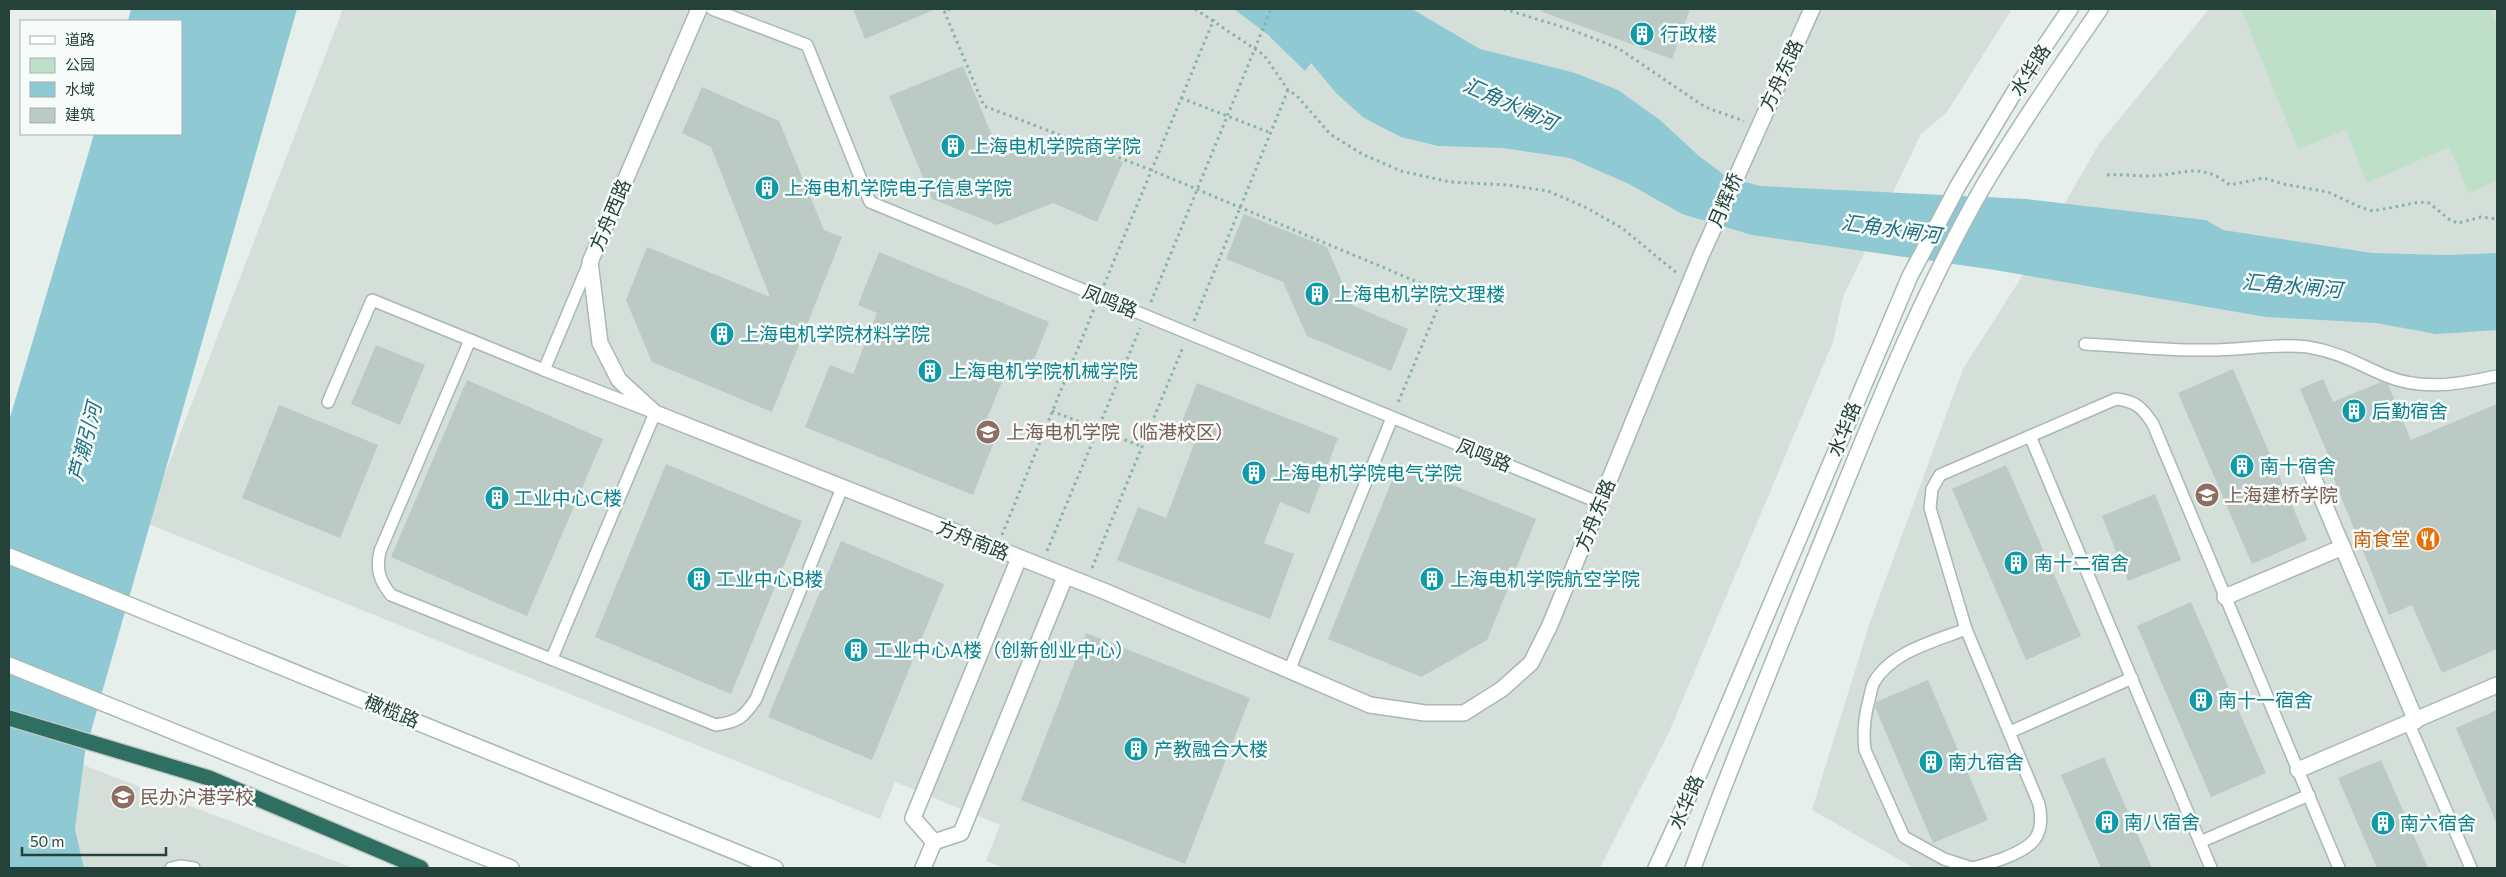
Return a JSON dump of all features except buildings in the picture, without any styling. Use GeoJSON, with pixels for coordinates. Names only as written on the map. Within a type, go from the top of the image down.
{"type":"FeatureCollection","features":[{"type":"Feature","properties":{"kind":"highway"},"geometry":{"type":"LineString","coordinates":[[9,718],[209,778],[421,868]]}},
{"type":"Feature","properties":{"kind":"street","name":"方舟西路"},"geometry":{"type":"LineString","coordinates":[[655,413],[618,380],[600,343],[590,262],[699,9]]}},
{"type":"Feature","properties":{"kind":"street","name":"方舟东路"},"geometry":{"type":"LineString","coordinates":[[1750,141],[1812,9]]}},
{"type":"Feature","properties":{"kind":"street","name":"水华路"},"geometry":{"type":"LineString","coordinates":[[1656,868],[1699,774],[1910,276],[1959,184],[2021,81],[2070,9]]}},
{"type":"Feature","properties":{"kind":"street","name":"水华路"},"geometry":{"type":"LineString","coordinates":[[1693,868],[1730,767],[1891,371],[1935,280],[1984,186],[2026,118],[2100,9]]}},
{"type":"Feature","properties":{"kind":"street","name":"月辉桥"},"geometry":{"type":"LineString","coordinates":[[1700,258],[1750,141]]}},
{"type":"Feature","properties":{"kind":"street","name":"方舟东路"},"geometry":{"type":"LineString","coordinates":[[1289,671],[1370,705],[1425,714],[1464,713],[1502,689],[1531,664],[1550,625],[1700,258]]}},
{"type":"Feature","properties":{"kind":"street","name":"方舟南路"},"geometry":{"type":"LineString","coordinates":[[655,413],[1104,591],[1289,671]]}},
{"type":"Feature","properties":{"kind":"street"},"geometry":{"type":"LineString","coordinates":[[2312,475],[2343,547],[2412,722]]}},
{"type":"Feature","properties":{"kind":"street"},"geometry":{"type":"LineString","coordinates":[[2225,596],[2343,547]]}},
{"type":"Feature","properties":{"kind":"street","name":"橄榄路"},"geometry":{"type":"LineString","coordinates":[[9,556],[775,868]]}},
{"type":"Feature","properties":{"kind":"street"},"geometry":{"type":"LineString","coordinates":[[934,842],[913,818],[1019,558]]}},
{"type":"Feature","properties":{"kind":"street"},"geometry":{"type":"LineString","coordinates":[[923,868],[934,842],[961,833],[1065,577]]}},
{"type":"Feature","properties":{"kind":"street"},"geometry":{"type":"LineString","coordinates":[[9,665],[510,868]]}},
{"type":"Feature","properties":{"kind":"street"},"geometry":{"type":"LineString","coordinates":[[2298,770],[2497,686]]}},
{"type":"Feature","properties":{"kind":"lane","name":"凤鸣路"},"geometry":{"type":"LineString","coordinates":[[712,9],[807,45],[870,202],[1600,503]]}},
{"type":"Feature","properties":{"kind":"lane"},"geometry":{"type":"LineString","coordinates":[[544,370],[590,262]]}},
{"type":"Feature","properties":{"kind":"lane"},"geometry":{"type":"LineString","coordinates":[[328,402],[372,300],[655,413],[552,658]]}},
{"type":"Feature","properties":{"kind":"lane"},"geometry":{"type":"LineString","coordinates":[[470,340],[380,550],[377,567],[381,583],[391,595],[716,724],[729,723],[744,716],[756,699],[842,488]]}},
{"type":"Feature","properties":{"kind":"lane"},"geometry":{"type":"LineString","coordinates":[[2085,344],[2170,351],[2230,350],[2284,345],[2308,347],[2349,357],[2386,376],[2430,386],[2453,385],[2497,376]]}},
{"type":"Feature","properties":{"kind":"lane"},"geometry":{"type":"LineString","coordinates":[[1966,629],[1903,655],[1880,673],[1873,684],[1865,716],[1863,739],[1865,750],[1904,837],[1944,859],[1972,868],[2018,853],[2030,846],[2037,837],[2040,827],[2039,804],[1966,629],[1930,508],[1932,489],[1940,475],[2116,399],[2131,400],[2143,408],[2153,424],[2339,868]]}},
{"type":"Feature","properties":{"kind":"lane"},"geometry":{"type":"LineString","coordinates":[[1289,671],[1392,418]]}},
{"type":"Feature","properties":{"kind":"lane"},"geometry":{"type":"LineString","coordinates":[[2030,436],[2212,868]]}},
{"type":"Feature","properties":{"kind":"lane"},"geometry":{"type":"LineString","coordinates":[[2010,732],[2132,678]]}},
{"type":"Feature","properties":{"kind":"lane"},"geometry":{"type":"LineString","coordinates":[[2412,722],[2471,868]]}},
{"type":"Feature","properties":{"kind":"lane"},"geometry":{"type":"LineString","coordinates":[[2200,842],[2309,795]]}},
{"type":"Feature","properties":{"kind":"lane"},"geometry":{"type":"LineString","coordinates":[[171,868],[180,866],[194,868]]}},
{"type":"Feature","properties":{"kind":"path"},"geometry":{"type":"LineString","coordinates":[[950,9],[944,11],[984,106],[1151,170],[1444,293],[1392,418]]}},
{"type":"Feature","properties":{"kind":"path"},"geometry":{"type":"LineString","coordinates":[[1195,9],[1264,55],[1288,90],[1297,96],[1330,134],[1362,154],[1401,171],[1450,182],[1548,191],[1586,207],[1622,228],[1690,284]]}},
{"type":"Feature","properties":{"kind":"path"},"geometry":{"type":"LineString","coordinates":[[1240,85],[1271,9]]}},
{"type":"Feature","properties":{"kind":"path"},"geometry":{"type":"LineString","coordinates":[[1504,9],[1572,30],[1618,48],[1705,107],[1757,126]]}},
{"type":"Feature","properties":{"kind":"path"},"geometry":{"type":"LineString","coordinates":[[1181,98],[1271,133]]}},
{"type":"Feature","properties":{"kind":"path"},"geometry":{"type":"LineString","coordinates":[[2107,175],[2152,176],[2179,170],[2202,170],[2212,173],[2230,184],[2238,185],[2264,178],[2284,184],[2328,192],[2362,208],[2373,210],[2420,202],[2429,203],[2450,220],[2458,222],[2481,217],[2497,219]]}},
{"type":"Feature","properties":{"kind":"path"},"geometry":{"type":"LineString","coordinates":[[1052,410],[1143,447]]}},
{"type":"Feature","properties":{"kind":"shaded area","name":"上海电机学院（临港校区）"},"geometry":{"type":"Polygon","coordinates":[[[343,9],[2012,9],[1947,112],[1921,134],[1843,297],[1833,342],[1670,730],[1600,868],[1004,868],[986,861],[1000,825],[895,782],[880,819],[146,523],[343,9]]]}},
{"type":"Feature","properties":{"kind":"shaded area","name":"上海建桥学院"},"geometry":{"type":"Polygon","coordinates":[[[2209,9],[2497,9],[2497,868],[1914,868],[1812,810],[1870,622],[1963,369],[2026,270],[2099,144],[2209,9]]]}},
{"type":"Feature","properties":{"kind":"shaded area","name":"民办沪港学校"},"geometry":{"type":"Polygon","coordinates":[[[83,765],[353,868],[84,868],[75,829],[83,765]]]}},
{"type":"Feature","properties":{"kind":"green space"},"geometry":{"type":"Polygon","coordinates":[[[2241,9],[2490,9],[2497,26],[2497,181],[2469,193],[2449,147],[2367,183],[2346,130],[2298,149],[2241,9]]]}},
{"type":"Feature","properties":{"kind":"water","name":"芦潮引河"},"geometry":{"type":"Polygon","coordinates":[[[131,9],[297,9],[85,752],[75,829],[84,868],[9,868],[9,421],[94,135],[182,135],[182,20],[128,20],[131,9]]]}},
{"type":"Feature","properties":{"kind":"water","name":"汇角水闸河"},"geometry":{"type":"Polygon","coordinates":[[[1234,9],[1412,9],[1480,49],[1575,73],[1618,90],[1660,120],[1700,157],[1727,177],[1760,186],[2026,199],[2206,220],[2223,230],[2372,253],[2448,255],[2497,253],[2497,330],[2436,334],[2376,323],[2266,317],[1995,270],[1752,235],[1682,214],[1629,184],[1570,158],[1503,148],[1438,146],[1401,137],[1364,118],[1337,94],[1311,63],[1305,71],[1267,34],[1234,9]]]}},
{"type":"Feature","properties":{"kind":"place","name":"行政楼"},"geometry":{"type":"Point","coordinates":[1642,34]}},
{"type":"Feature","properties":{"kind":"place","name":"上海电机学院商学院"},"geometry":{"type":"Point","coordinates":[953,146]}},
{"type":"Feature","properties":{"kind":"place","name":"上海电机学院电子信息学院"},"geometry":{"type":"Point","coordinates":[767,188]}},
{"type":"Feature","properties":{"kind":"place","name":"上海电机学院文理楼"},"geometry":{"type":"Point","coordinates":[1317,294]}},
{"type":"Feature","properties":{"kind":"place","name":"上海电机学院材料学院"},"geometry":{"type":"Point","coordinates":[722,334]}},
{"type":"Feature","properties":{"kind":"place","name":"上海电机学院机械学院"},"geometry":{"type":"Point","coordinates":[930,371]}},
{"type":"Feature","properties":{"kind":"place","name":"后勤宿舍"},"geometry":{"type":"Point","coordinates":[2354,411]}},
{"type":"Feature","properties":{"kind":"place","name":"上海电机学院（临港校区）"},"geometry":{"type":"Point","coordinates":[988,432]}},
{"type":"Feature","properties":{"kind":"place","name":"南十宿舍"},"geometry":{"type":"Point","coordinates":[2242,466]}},
{"type":"Feature","properties":{"kind":"place","name":"上海电机学院电气学院"},"geometry":{"type":"Point","coordinates":[1254,473]}},
{"type":"Feature","properties":{"kind":"place","name":"上海建桥学院"},"geometry":{"type":"Point","coordinates":[2207,495]}},
{"type":"Feature","properties":{"kind":"place","name":"工业中心C楼"},"geometry":{"type":"Point","coordinates":[497,498]}},
{"type":"Feature","properties":{"kind":"place","name":"南食堂"},"geometry":{"type":"Point","coordinates":[2428,539]}},
{"type":"Feature","properties":{"kind":"place","name":"南十二宿舍"},"geometry":{"type":"Point","coordinates":[2016,563]}},
{"type":"Feature","properties":{"kind":"place","name":"工业中心B楼"},"geometry":{"type":"Point","coordinates":[699,579]}},
{"type":"Feature","properties":{"kind":"place","name":"上海电机学院航空学院"},"geometry":{"type":"Point","coordinates":[1432,579]}},
{"type":"Feature","properties":{"kind":"place","name":"工业中心A楼（创新创业中心）"},"geometry":{"type":"Point","coordinates":[856,650]}},
{"type":"Feature","properties":{"kind":"place","name":"南十一宿舍"},"geometry":{"type":"Point","coordinates":[2201,700]}},
{"type":"Feature","properties":{"kind":"place","name":"产教融合大楼"},"geometry":{"type":"Point","coordinates":[1136,749]}},
{"type":"Feature","properties":{"kind":"place","name":"南九宿舍"},"geometry":{"type":"Point","coordinates":[1931,762]}},
{"type":"Feature","properties":{"kind":"place","name":"民办沪港学校"},"geometry":{"type":"Point","coordinates":[123,797]}},
{"type":"Feature","properties":{"kind":"place","name":"南八宿舍"},"geometry":{"type":"Point","coordinates":[2107,822]}},
{"type":"Feature","properties":{"kind":"place","name":"南六宿舍"},"geometry":{"type":"Point","coordinates":[2383,823]}}]}
